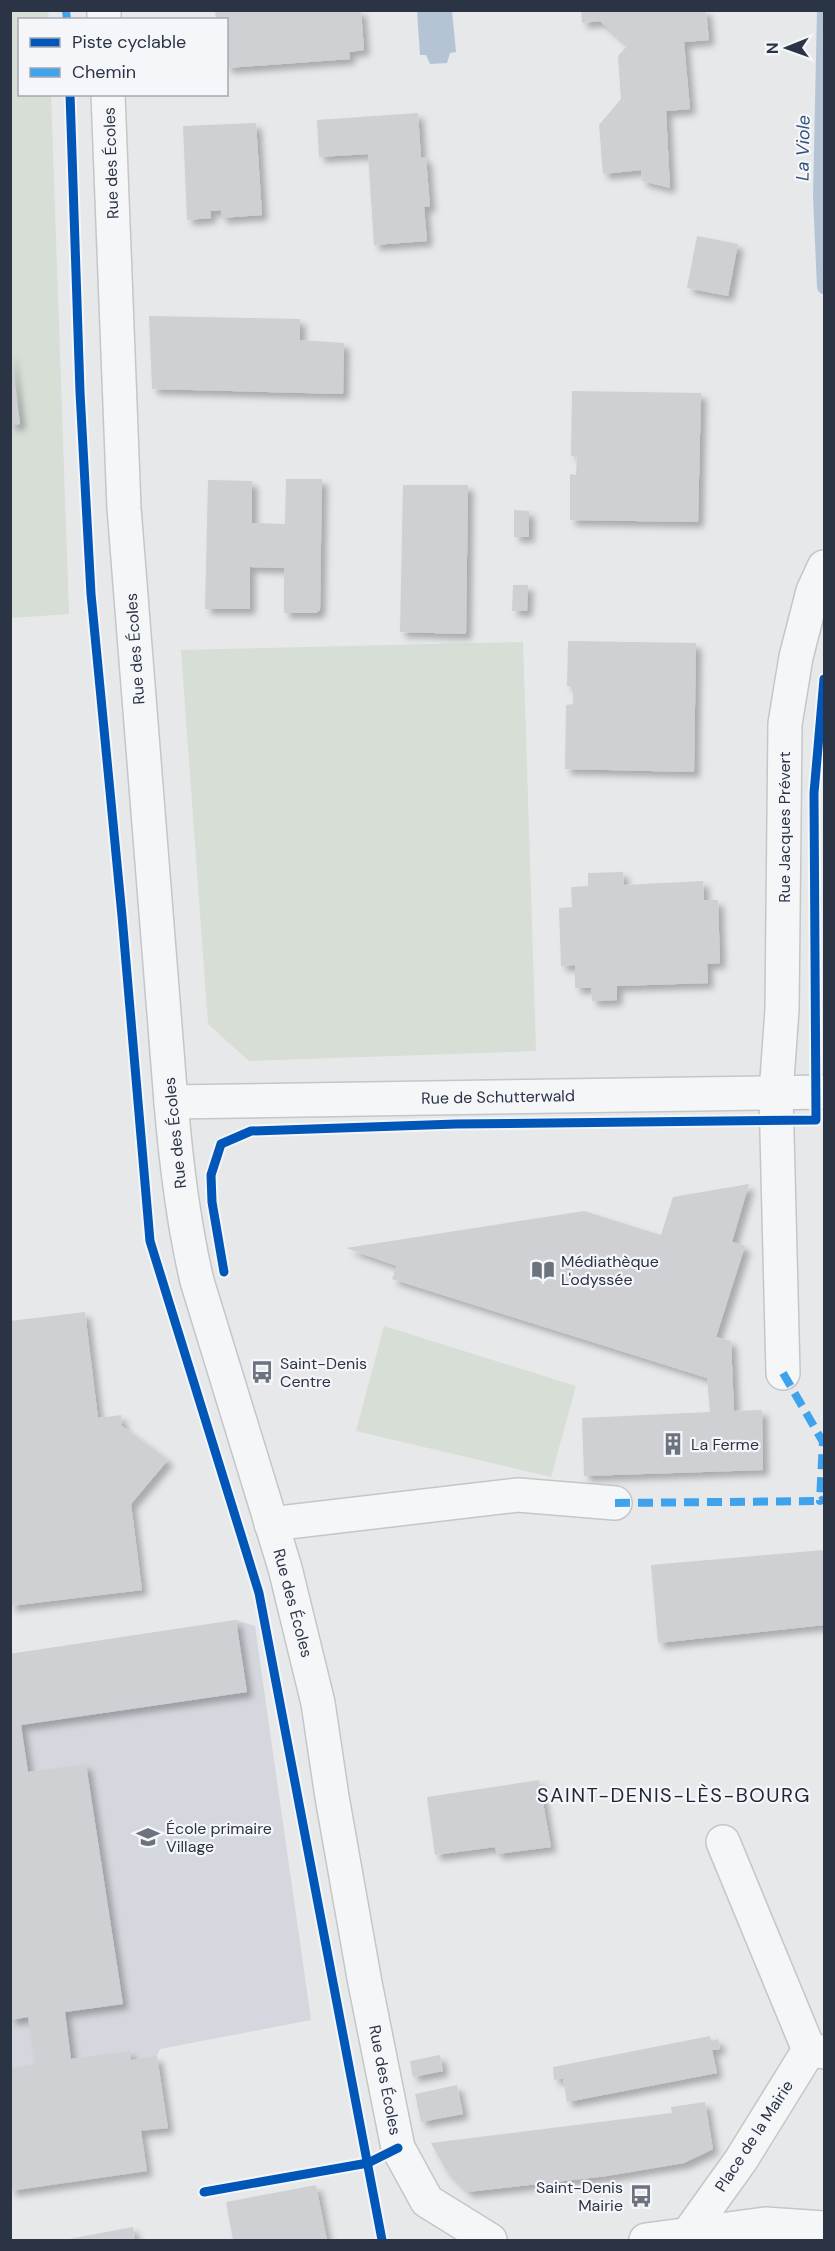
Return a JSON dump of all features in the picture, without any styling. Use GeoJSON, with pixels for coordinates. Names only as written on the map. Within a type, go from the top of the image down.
{"type":"FeatureCollection","features":[{"type":"Feature","properties":{"kind":"street","name":"Rue des Écoles"},"geometry":{"type":"LineString","coordinates":[[108,96],[124,508],[171,1102],[184,1217],[197,1281],[285,1568],[318,1703],[355,1925],[398,2148],[427,2200],[490,2241]]}},
{"type":"Feature","properties":{"kind":"street","name":"Rue Jacques Prévert"},"geometry":{"type":"LineString","coordinates":[[783,1373],[776,1093],[782,1010],[785,724],[796,657],[819,579]]}},
{"type":"Feature","properties":{"kind":"street","name":"Rue de Schutterwald"},"geometry":{"type":"LineString","coordinates":[[171,1102],[825,1092]]}},
{"type":"Feature","properties":{"kind":"street"},"geometry":{"type":"LineString","coordinates":[[271,1524],[518,1495],[615,1503]]}},
{"type":"Feature","properties":{"kind":"street"},"geometry":{"type":"LineString","coordinates":[[723,1842],[817,2051]]}},
{"type":"Feature","properties":{"kind":"street","name":"Place de la Mairie"},"geometry":{"type":"LineString","coordinates":[[688,2234],[817,2051]]}},
{"type":"Feature","properties":{"kind":"street"},"geometry":{"type":"LineString","coordinates":[[646,2241],[765,2224],[825,2228]]}},
{"type":"Feature","properties":{"kind":"shaded area"},"geometry":{"type":"Polygon","coordinates":[[[11,11],[48,11],[49,18],[18,18],[18,96],[51,96],[69,614],[11,618],[11,11]]]}},
{"type":"Feature","properties":{"kind":"shaded area"},"geometry":{"type":"Polygon","coordinates":[[[523,642],[536,1051],[249,1061],[208,1024],[181,650],[523,642]]]}},
{"type":"Feature","properties":{"kind":"shaded area"},"geometry":{"type":"Polygon","coordinates":[[[384,1326],[576,1386],[551,1477],[356,1431],[384,1326]]]}},
{"type":"Feature","properties":{"kind":"shaded area","name":"École primaire Village"},"geometry":{"type":"Polygon","coordinates":[[[236,1620],[255,1626],[311,2020],[160,2049],[157,2056],[168,2128],[141,2132],[147,2171],[11,2191],[10,1654],[236,1620]]]}},
{"type":"Feature","properties":{"kind":"water"},"geometry":{"type":"Polygon","coordinates":[[[417,11],[452,11],[456,52],[450,53],[447,63],[430,64],[426,55],[420,55],[417,11]]]}},
{"type":"Feature","properties":{"kind":"building"},"geometry":{"type":"Polygon","coordinates":[[[215,10],[361,10],[364,50],[349,52],[350,59],[228,68],[228,18],[216,18],[215,10]]]}},
{"type":"Feature","properties":{"kind":"building"},"geometry":{"type":"Polygon","coordinates":[[[581,10],[706,10],[709,40],[684,42],[690,109],[666,111],[670,188],[642,181],[641,170],[603,174],[599,125],[621,99],[618,56],[628,45],[600,21],[582,23],[581,10]]]}},
{"type":"Feature","properties":{"kind":"building"},"geometry":{"type":"Polygon","coordinates":[[[418,113],[421,158],[426,157],[430,207],[424,207],[427,241],[374,245],[368,154],[319,157],[317,120],[418,113]]]}},
{"type":"Feature","properties":{"kind":"building"},"geometry":{"type":"Polygon","coordinates":[[[256,123],[262,215],[221,218],[221,210],[210,211],[211,218],[187,220],[183,126],[256,123]]]}},
{"type":"Feature","properties":{"kind":"building"},"geometry":{"type":"Polygon","coordinates":[[[697,236],[738,244],[728,296],[687,288],[697,236]]]}},
{"type":"Feature","properties":{"kind":"building"},"geometry":{"type":"Polygon","coordinates":[[[149,316],[300,319],[300,340],[344,343],[343,394],[152,389],[149,316]]]}},
{"type":"Feature","properties":{"kind":"building"},"geometry":{"type":"Polygon","coordinates":[[[10,348],[20,424],[10,425],[10,348]]]}},
{"type":"Feature","properties":{"kind":"building"},"geometry":{"type":"Polygon","coordinates":[[[572,391],[701,393],[698,522],[570,520],[570,474],[576,475],[577,456],[571,456],[572,391]]]}},
{"type":"Feature","properties":{"kind":"building"},"geometry":{"type":"Polygon","coordinates":[[[286,479],[322,479],[320,610],[316,613],[284,613],[284,568],[250,567],[250,609],[205,609],[208,480],[252,481],[252,523],[285,524],[286,479]]]}},
{"type":"Feature","properties":{"kind":"building"},"geometry":{"type":"Polygon","coordinates":[[[403,485],[468,485],[466,634],[400,632],[403,485]]]}},
{"type":"Feature","properties":{"kind":"building"},"geometry":{"type":"Polygon","coordinates":[[[514,510],[529,511],[529,537],[514,537],[514,510]]]}},
{"type":"Feature","properties":{"kind":"building"},"geometry":{"type":"Polygon","coordinates":[[[513,585],[528,585],[527,611],[512,611],[513,585]]]}},
{"type":"Feature","properties":{"kind":"building"},"geometry":{"type":"Polygon","coordinates":[[[568,641],[696,643],[694,772],[565,769],[566,705],[573,704],[573,686],[567,686],[568,641]]]}},
{"type":"Feature","properties":{"kind":"building"},"geometry":{"type":"Polygon","coordinates":[[[623,872],[624,885],[703,881],[704,900],[718,900],[720,963],[707,964],[708,983],[617,986],[617,1000],[592,1001],[591,988],[575,988],[575,965],[561,966],[559,908],[572,907],[571,887],[588,886],[588,873],[623,872]]]}},
{"type":"Feature","properties":{"kind":"building"},"geometry":{"type":"Polygon","coordinates":[[[749,1184],[732,1242],[745,1246],[716,1337],[731,1341],[734,1411],[762,1410],[763,1470],[584,1476],[582,1418],[710,1412],[707,1378],[392,1279],[397,1266],[346,1248],[584,1211],[661,1235],[673,1197],[749,1184]]]}},
{"type":"Feature","properties":{"kind":"building"},"geometry":{"type":"Polygon","coordinates":[[[85,1312],[98,1418],[121,1415],[122,1426],[168,1460],[131,1504],[142,1590],[10,1606],[10,1321],[85,1312]]]}},
{"type":"Feature","properties":{"kind":"building"},"geometry":{"type":"Polygon","coordinates":[[[824,1550],[824,1625],[658,1643],[651,1565],[824,1550]]]}},
{"type":"Feature","properties":{"kind":"building"},"geometry":{"type":"Polygon","coordinates":[[[236,1620],[247,1692],[21,1725],[28,1772],[86,1764],[123,2004],[65,2012],[71,2059],[130,2051],[131,2060],[157,2056],[168,2128],[141,2131],[147,2171],[10,2191],[10,2068],[35,2064],[28,2017],[10,2020],[10,1654],[236,1620]]]}},
{"type":"Feature","properties":{"kind":"building"},"geometry":{"type":"Polygon","coordinates":[[[539,1780],[551,1847],[497,1854],[495,1847],[435,1855],[427,1797],[539,1780]]]}},
{"type":"Feature","properties":{"kind":"building"},"geometry":{"type":"Polygon","coordinates":[[[710,2036],[711,2041],[718,2039],[720,2049],[712,2050],[717,2073],[567,2102],[563,2078],[554,2080],[553,2067],[710,2036]]]}},
{"type":"Feature","properties":{"kind":"building"},"geometry":{"type":"Polygon","coordinates":[[[440,2055],[443,2071],[413,2077],[410,2061],[440,2055]]]}},
{"type":"Feature","properties":{"kind":"building"},"geometry":{"type":"Polygon","coordinates":[[[457,2085],[463,2114],[421,2122],[415,2094],[457,2085]]]}},
{"type":"Feature","properties":{"kind":"building"},"geometry":{"type":"Polygon","coordinates":[[[705,2102],[713,2149],[684,2163],[607,2176],[468,2192],[446,2170],[431,2143],[672,2113],[671,2107],[705,2102]]]}},
{"type":"Feature","properties":{"kind":"building"},"geometry":{"type":"Polygon","coordinates":[[[316,2185],[327,2240],[233,2240],[226,2202],[316,2185]]]}},
{"type":"Feature","properties":{"kind":"building"},"geometry":{"type":"Polygon","coordinates":[[[133,2227],[135,2240],[69,2240],[69,2239],[133,2227]]]}},
{"type":"Feature","properties":{"kind":"waterway","name":"La Viole"},"geometry":{"type":"LineString","coordinates":[[824,10],[820,197],[824,287]]}},
{"type":"Feature","properties":{"kind":"marked path"},"geometry":{"type":"LineString","coordinates":[[66,10],[67,18]]}},
{"type":"Feature","properties":{"kind":"marked path"},"geometry":{"type":"LineString","coordinates":[[783,1373],[823,1442],[820,1501],[824,1499]]}},
{"type":"Feature","properties":{"kind":"marked path"},"geometry":{"type":"LineString","coordinates":[[615,1503],[820,1501]]}},
{"type":"Feature","properties":{"kind":"cycle path"},"geometry":{"type":"LineString","coordinates":[[70,96],[80,392],[91,594],[150,1241],[259,1593],[382,2240]]}},
{"type":"Feature","properties":{"kind":"cycle path"},"geometry":{"type":"LineString","coordinates":[[224,1272],[212,1202],[211,1175],[221,1144],[251,1131],[456,1124],[816,1120],[814,793],[824,679]]}},
{"type":"Feature","properties":{"kind":"cycle path"},"geometry":{"type":"LineString","coordinates":[[204,2192],[368,2163],[398,2148]]}},
{"type":"Feature","properties":{"kind":"place","name":"Médiathèque L'odyssée"},"geometry":{"type":"Point","coordinates":[543,1270]}},
{"type":"Feature","properties":{"kind":"place","name":"Saint-Denis Centre"},"geometry":{"type":"Point","coordinates":[262,1372]}},
{"type":"Feature","properties":{"kind":"place","name":"La Ferme"},"geometry":{"type":"Point","coordinates":[673,1444]}},
{"type":"Feature","properties":{"kind":"place","name":"École primaire Village"},"geometry":{"type":"Point","coordinates":[148,1837]}},
{"type":"Feature","properties":{"kind":"place","name":"Saint-Denis Mairie"},"geometry":{"type":"Point","coordinates":[641,2196]}},
{"type":"Feature","properties":{"kind":"district","name":"SAINT-DENIS-LÈS-BOURG"},"geometry":{"type":"Point","coordinates":[674,1795]}}]}
